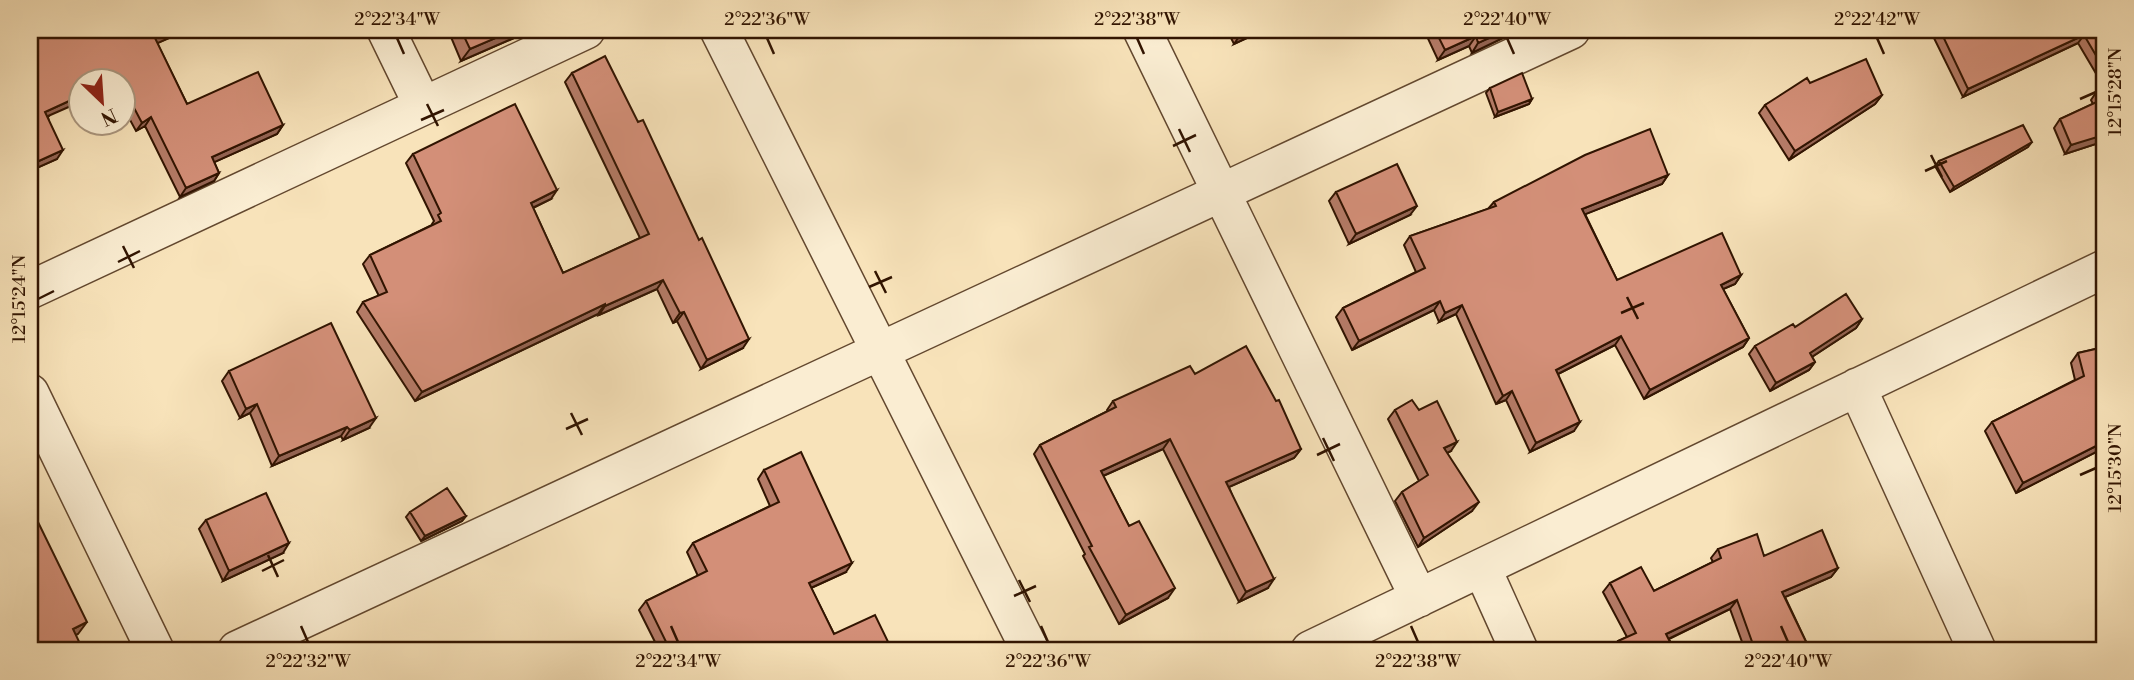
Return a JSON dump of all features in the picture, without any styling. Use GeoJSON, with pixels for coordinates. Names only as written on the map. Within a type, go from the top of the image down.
{"type":"FeatureCollection","features":[{"type":"Feature","properties":{"kind":"street"},"geometry":{"type":"LineString","coordinates":[[386,30],[423,106]]}},
{"type":"Feature","properties":{"kind":"street"},"geometry":{"type":"LineString","coordinates":[[30,290],[586,30]]}},
{"type":"Feature","properties":{"kind":"street"},"geometry":{"type":"LineString","coordinates":[[719,30],[1030,650]]}},
{"type":"Feature","properties":{"kind":"street"},"geometry":{"type":"LineString","coordinates":[[1142,30],[1419,598]]}},
{"type":"Feature","properties":{"kind":"street"},"geometry":{"type":"LineString","coordinates":[[236,650],[1571,30]]}},
{"type":"Feature","properties":{"kind":"street"},"geometry":{"type":"LineString","coordinates":[[1310,650],[2104,269]]}},
{"type":"Feature","properties":{"kind":"street"},"geometry":{"type":"LineString","coordinates":[[1857,387],[1977,650]]}},
{"type":"Feature","properties":{"kind":"street"},"geometry":{"type":"LineString","coordinates":[[30,393],[155,650]]}},
{"type":"Feature","properties":{"kind":"street"},"geometry":{"type":"LineString","coordinates":[[1482,568],[1519,650]]}},
{"type":"Feature","properties":{"kind":"building"},"geometry":{"type":"Polygon","coordinates":[[[30,30],[174,30],[155,38],[187,104],[258,72],[283,125],[212,157],[219,173],[186,188],[151,117],[142,123],[136,112],[136,66],[66,66],[66,102],[45,112],[63,150],[30,165],[30,30]]]}},
{"type":"Feature","properties":{"kind":"building"},"geometry":{"type":"Polygon","coordinates":[[[461,30],[514,30],[470,49],[461,30]]]}},
{"type":"Feature","properties":{"kind":"building"},"geometry":{"type":"Polygon","coordinates":[[[1435,30],[1508,30],[1478,43],[1476,36],[1445,50],[1435,30]]]}},
{"type":"Feature","properties":{"kind":"building"},"geometry":{"type":"Polygon","coordinates":[[[1940,30],[2104,30],[2104,69],[2084,35],[1968,89],[1940,30]]]}},
{"type":"Feature","properties":{"kind":"building"},"geometry":{"type":"Polygon","coordinates":[[[605,56],[638,122],[643,120],[749,339],[707,360],[684,312],[680,313],[663,280],[605,304],[422,392],[363,302],[387,292],[370,255],[441,221],[438,215],[441,213],[413,154],[515,104],[557,190],[531,203],[563,273],[649,234],[572,73],[605,56]]]}},
{"type":"Feature","properties":{"kind":"building"},"geometry":{"type":"Polygon","coordinates":[[[1866,59],[1882,95],[1795,151],[1765,105],[1807,78],[1810,83],[1866,59]]]}},
{"type":"Feature","properties":{"kind":"building"},"geometry":{"type":"Polygon","coordinates":[[[1522,73],[1532,99],[1498,112],[1490,88],[1522,73]]]}},
{"type":"Feature","properties":{"kind":"building"},"geometry":{"type":"Polygon","coordinates":[[[2104,88],[2104,135],[2071,145],[2060,119],[2101,100],[2097,91],[2104,88]]]}},
{"type":"Feature","properties":{"kind":"building"},"geometry":{"type":"Polygon","coordinates":[[[2023,125],[2032,142],[1954,187],[1939,161],[2023,125]]]}},
{"type":"Feature","properties":{"kind":"building"},"geometry":{"type":"Polygon","coordinates":[[[1650,129],[1668,175],[1582,209],[1617,280],[1722,233],[1741,275],[1721,285],[1749,338],[1650,390],[1621,336],[1556,370],[1580,422],[1536,443],[1512,391],[1503,396],[1462,305],[1445,313],[1440,301],[1359,341],[1343,308],[1425,268],[1410,236],[1496,206],[1494,202],[1585,155],[1650,129]]]}},
{"type":"Feature","properties":{"kind":"building"},"geometry":{"type":"Polygon","coordinates":[[[1397,164],[1417,206],[1356,234],[1336,192],[1397,164]]]}},
{"type":"Feature","properties":{"kind":"building"},"geometry":{"type":"Polygon","coordinates":[[[1846,294],[1862,319],[1810,353],[1815,362],[1776,383],[1755,346],[1793,324],[1795,327],[1846,294]]]}},
{"type":"Feature","properties":{"kind":"building"},"geometry":{"type":"Polygon","coordinates":[[[331,323],[376,418],[350,430],[347,427],[279,456],[257,404],[246,409],[229,371],[331,323]]]}},
{"type":"Feature","properties":{"kind":"building"},"geometry":{"type":"Polygon","coordinates":[[[1246,346],[1276,401],[1279,400],[1301,449],[1226,482],[1274,579],[1246,592],[1170,439],[1101,471],[1129,526],[1139,521],[1175,588],[1126,615],[1089,547],[1092,546],[1040,445],[1116,407],[1113,401],[1190,366],[1195,374],[1246,346]]]}},
{"type":"Feature","properties":{"kind":"building"},"geometry":{"type":"Polygon","coordinates":[[[2104,347],[2104,442],[2023,483],[1992,422],[2084,376],[2078,353],[2104,347]]]}},
{"type":"Feature","properties":{"kind":"building"},"geometry":{"type":"Polygon","coordinates":[[[1412,400],[1419,410],[1437,401],[1457,442],[1444,448],[1479,502],[1424,538],[1402,492],[1428,475],[1395,410],[1412,400]]]}},
{"type":"Feature","properties":{"kind":"building"},"geometry":{"type":"Polygon","coordinates":[[[801,452],[852,563],[809,583],[834,634],[875,615],[892,650],[670,650],[646,601],[707,571],[693,543],[779,502],[764,470],[801,452]]]}},
{"type":"Feature","properties":{"kind":"building"},"geometry":{"type":"Polygon","coordinates":[[[447,488],[466,516],[425,536],[410,512],[447,488]]]}},
{"type":"Feature","properties":{"kind":"building"},"geometry":{"type":"Polygon","coordinates":[[[266,493],[289,543],[229,571],[206,520],[266,493]]]}},
{"type":"Feature","properties":{"kind":"building"},"geometry":{"type":"Polygon","coordinates":[[[37,520],[87,622],[73,629],[83,650],[30,650],[30,524],[37,520]]]}},
{"type":"Feature","properties":{"kind":"building"},"geometry":{"type":"Polygon","coordinates":[[[1822,530],[1838,568],[1782,592],[1810,650],[1755,650],[1737,600],[1666,634],[1674,650],[1622,650],[1618,641],[1636,633],[1610,583],[1641,567],[1654,591],[1721,558],[1718,549],[1757,534],[1764,556],[1822,530]]]}}]}
